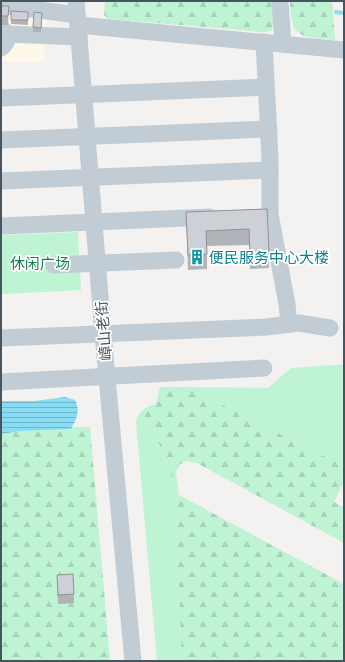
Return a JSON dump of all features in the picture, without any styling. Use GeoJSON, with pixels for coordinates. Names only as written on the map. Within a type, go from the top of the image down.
{"type":"FeatureCollection","features":[{"type":"Feature","properties":{"kind":"street"},"geometry":{"type":"LineString","coordinates":[[280,1],[283,44]]}},
{"type":"Feature","properties":{"kind":"street"},"geometry":{"type":"LineString","coordinates":[[1,5],[78,19],[264,42],[344,50]]}},
{"type":"Feature","properties":{"kind":"street"},"geometry":{"type":"LineString","coordinates":[[3,37],[78,19]]}},
{"type":"Feature","properties":{"kind":"street","name":"嶂山老街"},"geometry":{"type":"LineString","coordinates":[[78,19],[103,334],[133,661]]}},
{"type":"Feature","properties":{"kind":"street"},"geometry":{"type":"LineString","coordinates":[[264,42],[270,170],[263,214],[287,304],[289,324]]}},
{"type":"Feature","properties":{"kind":"street"},"geometry":{"type":"LineString","coordinates":[[1,98],[266,87]]}},
{"type":"Feature","properties":{"kind":"street"},"geometry":{"type":"LineString","coordinates":[[1,140],[269,129]]}},
{"type":"Feature","properties":{"kind":"street"},"geometry":{"type":"LineString","coordinates":[[1,181],[270,170]]}},
{"type":"Feature","properties":{"kind":"street"},"geometry":{"type":"LineString","coordinates":[[1,226],[224,216]]}},
{"type":"Feature","properties":{"kind":"street"},"geometry":{"type":"LineString","coordinates":[[54,265],[176,260]]}},
{"type":"Feature","properties":{"kind":"street"},"geometry":{"type":"LineString","coordinates":[[1,338],[299,323],[330,328]]}},
{"type":"Feature","properties":{"kind":"street"},"geometry":{"type":"LineString","coordinates":[[1,382],[264,368]]}},
{"type":"Feature","properties":{"kind":"shaded area"},"geometry":{"type":"Polygon","coordinates":[[[1,11],[46,13],[44,62],[1,61],[1,11]]]}},
{"type":"Feature","properties":{"kind":"green space"},"geometry":{"type":"Polygon","coordinates":[[[105,1],[272,1],[273,26],[271,31],[264,32],[108,19],[104,15],[105,1]]]}},
{"type":"Feature","properties":{"kind":"green space"},"geometry":{"type":"Polygon","coordinates":[[[290,1],[332,1],[335,40],[314,38],[300,34],[293,23],[290,1]]]}},
{"type":"Feature","properties":{"kind":"green space","name":"休闲广场"},"geometry":{"type":"Polygon","coordinates":[[[78,232],[81,290],[1,294],[1,235],[78,232]]]}},
{"type":"Feature","properties":{"kind":"green space"},"geometry":{"type":"Polygon","coordinates":[[[344,365],[344,466],[187,387],[268,388],[291,368],[344,365]]]}},
{"type":"Feature","properties":{"kind":"green space"},"geometry":{"type":"Polygon","coordinates":[[[160,387],[187,387],[344,466],[344,481],[334,502],[344,507],[344,543],[197,463],[186,461],[179,465],[176,472],[179,495],[154,431],[144,424],[136,422],[143,410],[156,404],[160,387]]]}},
{"type":"Feature","properties":{"kind":"green space"},"geometry":{"type":"Polygon","coordinates":[[[136,422],[144,424],[154,431],[179,495],[175,508],[182,661],[157,661],[136,422]]]}},
{"type":"Feature","properties":{"kind":"green space"},"geometry":{"type":"Polygon","coordinates":[[[90,427],[110,661],[1,661],[1,428],[90,427]]]}},
{"type":"Feature","properties":{"kind":"green space"},"geometry":{"type":"Polygon","coordinates":[[[179,495],[344,584],[344,661],[182,661],[175,508],[179,495]]]}},
{"type":"Feature","properties":{"kind":"water"},"geometry":{"type":"Polygon","coordinates":[[[65,397],[75,400],[78,407],[76,419],[71,429],[19,431],[1,434],[1,401],[34,401],[65,397]]]}},
{"type":"Feature","properties":{"kind":"building"},"geometry":{"type":"Polygon","coordinates":[[[1,6],[9,6],[8,16],[1,16],[1,6]]]}},
{"type":"Feature","properties":{"kind":"building"},"geometry":{"type":"Polygon","coordinates":[[[11,11],[28,12],[28,20],[11,20],[11,11]]]}},
{"type":"Feature","properties":{"kind":"building"},"geometry":{"type":"Polygon","coordinates":[[[34,12],[42,13],[41,28],[33,27],[34,12]]]}},
{"type":"Feature","properties":{"kind":"building"},"geometry":{"type":"Polygon","coordinates":[[[267,209],[269,253],[250,254],[249,229],[206,231],[207,254],[188,255],[186,212],[267,209]]]}},
{"type":"Feature","properties":{"kind":"building"},"geometry":{"type":"Polygon","coordinates":[[[73,574],[74,594],[58,595],[57,575],[73,574]]]}},
{"type":"Feature","properties":{"kind":"waterway"},"geometry":{"type":"LineString","coordinates":[[336,12],[344,13]]}},
{"type":"Feature","properties":{"kind":"place","name":"便民服务中心大楼"},"geometry":{"type":"Point","coordinates":[197,257]}}]}
